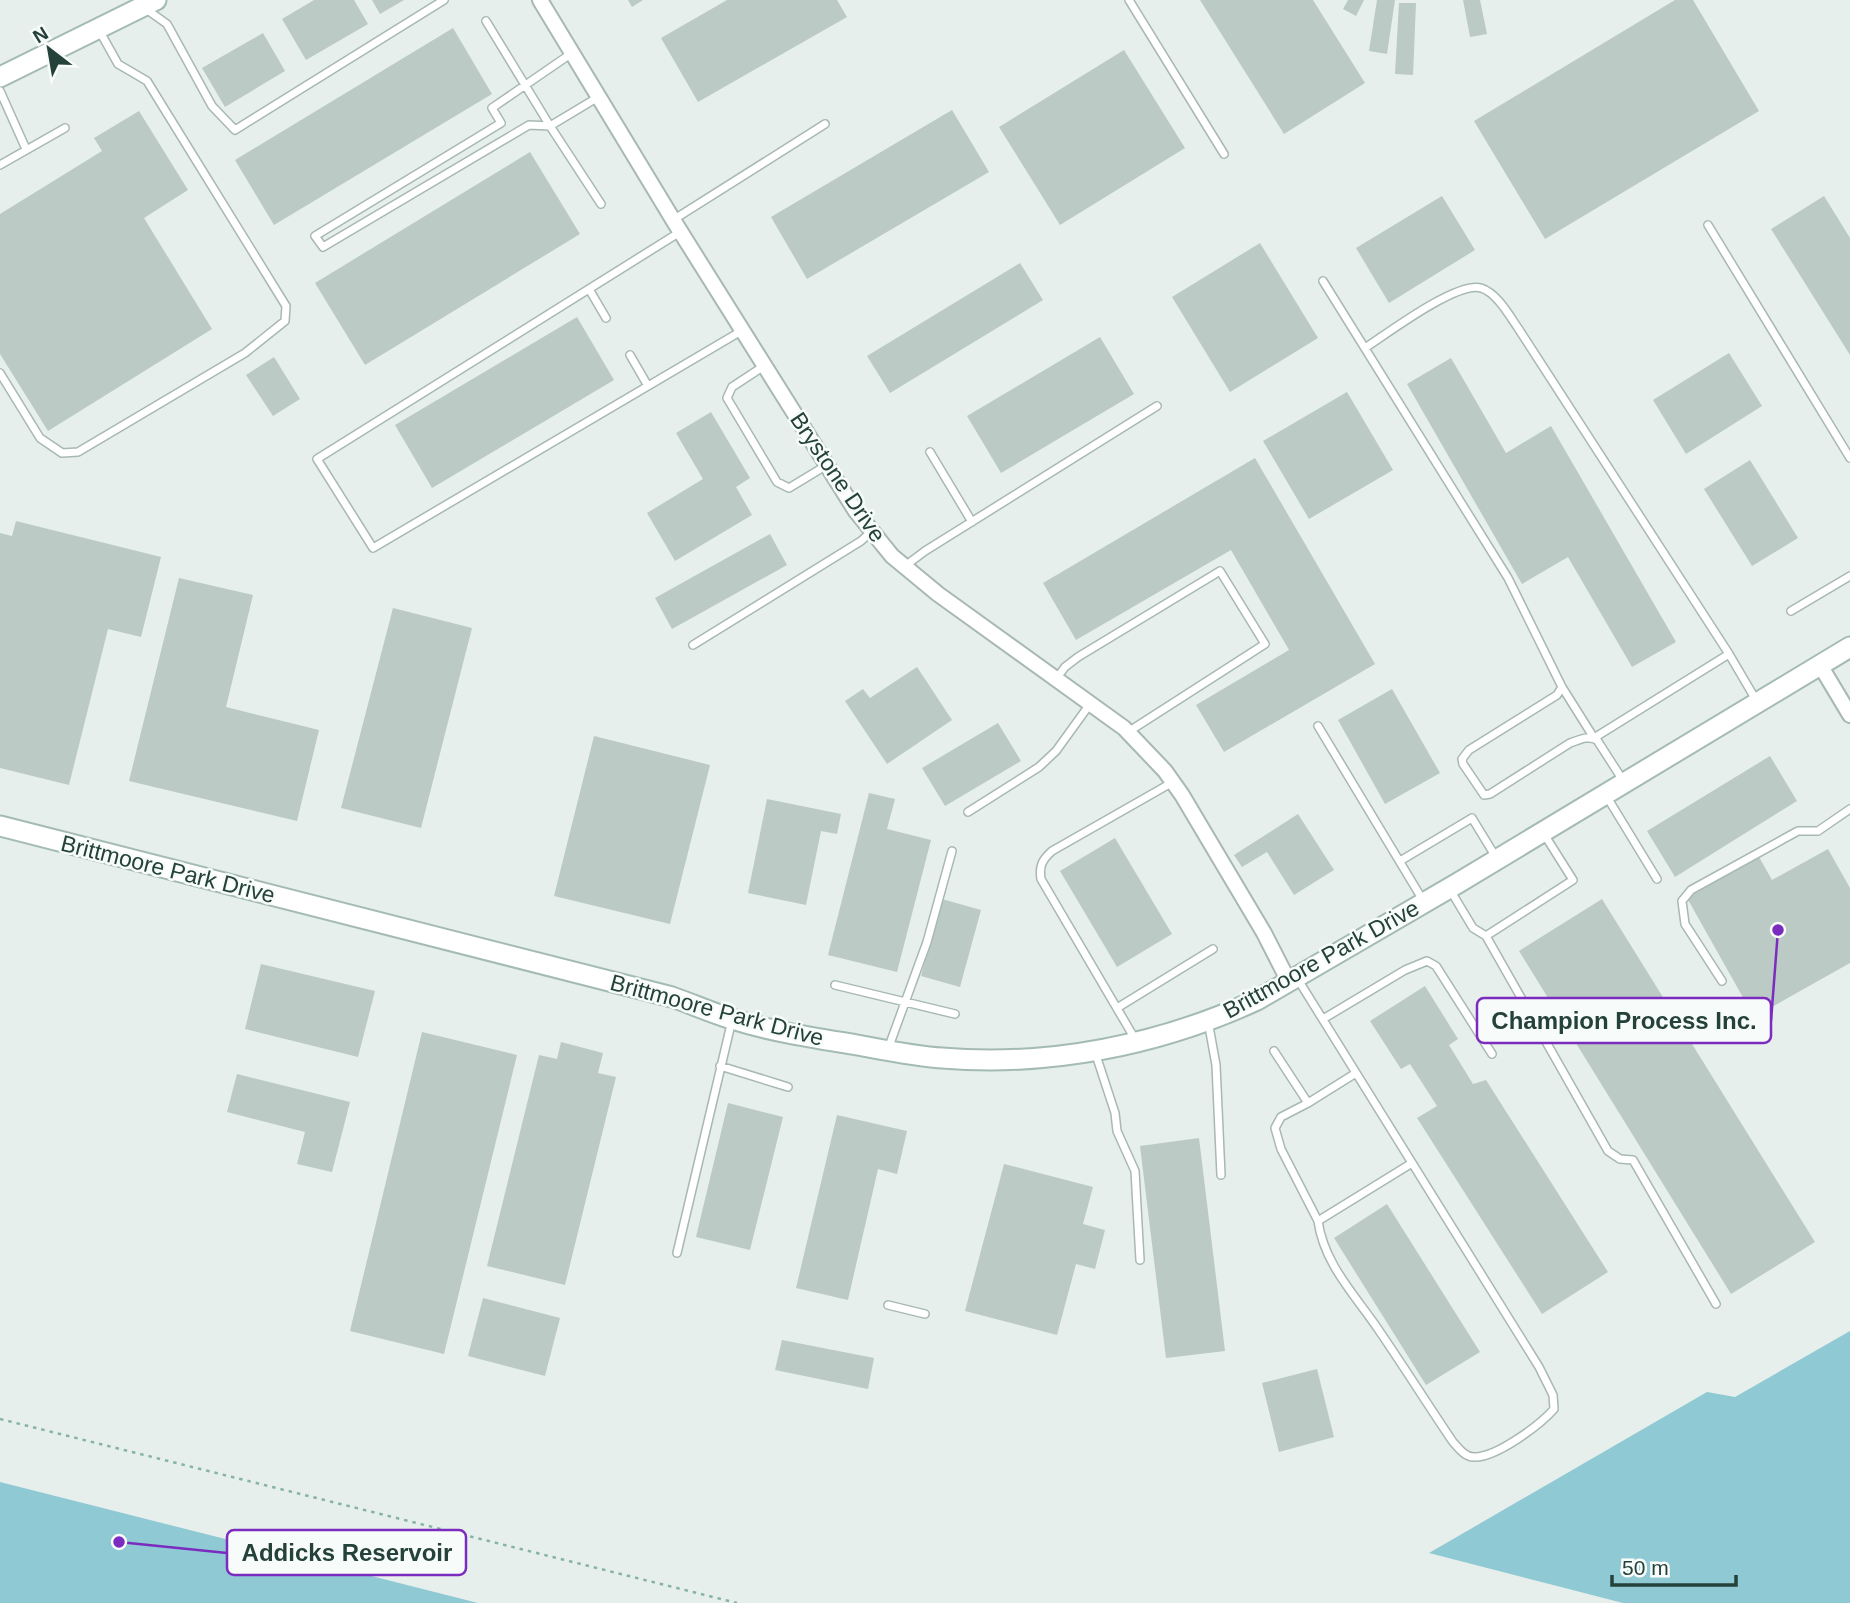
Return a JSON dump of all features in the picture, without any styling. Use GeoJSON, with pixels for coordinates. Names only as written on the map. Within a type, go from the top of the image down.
{"type":"FeatureCollection","features":[{"type":"Feature","properties":{"kind":"street","name":"Brystone Drive"},"geometry":{"type":"LineString","coordinates":[[540,0],[677,226],[855,510],[892,556],[939,594],[1128,732],[1146,749],[1173,782],[1293,980]]}},
{"type":"Feature","properties":{"kind":"street"},"geometry":{"type":"LineString","coordinates":[[0,77],[98,30],[145,2]]}},
{"type":"Feature","properties":{"kind":"street","name":"Brittmoore Park Drive"},"geometry":{"type":"LineString","coordinates":[[0,826],[660,994],[732,1019],[788,1033],[928,1057],[1023,1058],[1095,1051],[1137,1042],[1208,1021],[1257,1000],[1850,647]]}},
{"type":"Feature","properties":{"kind":"street"},"geometry":{"type":"LineString","coordinates":[[1820,665],[1850,715]]}},
{"type":"Feature","properties":{"kind":"lane"},"geometry":{"type":"LineString","coordinates":[[145,2],[167,24],[212,106],[235,130],[444,0]]}},
{"type":"Feature","properties":{"kind":"lane"},"geometry":{"type":"LineString","coordinates":[[1129,0],[1224,154]]}},
{"type":"Feature","properties":{"kind":"lane"},"geometry":{"type":"LineString","coordinates":[[485,20],[601,204]]}},
{"type":"Feature","properties":{"kind":"lane"},"geometry":{"type":"LineString","coordinates":[[0,373],[40,438],[62,453],[78,452],[245,353],[285,321],[286,306],[147,81],[118,64],[98,30]]}},
{"type":"Feature","properties":{"kind":"lane"},"geometry":{"type":"LineString","coordinates":[[573,53],[492,108],[501,123],[315,236],[323,247],[529,125],[550,126],[600,96]]}},
{"type":"Feature","properties":{"kind":"lane"},"geometry":{"type":"LineString","coordinates":[[0,91],[26,149]]}},
{"type":"Feature","properties":{"kind":"lane"},"geometry":{"type":"LineString","coordinates":[[743,330],[373,548],[317,459],[589,289],[825,124]]}},
{"type":"Feature","properties":{"kind":"lane"},"geometry":{"type":"LineString","coordinates":[[0,165],[65,128]]}},
{"type":"Feature","properties":{"kind":"lane"},"geometry":{"type":"LineString","coordinates":[[448,155],[457,169]]}},
{"type":"Feature","properties":{"kind":"lane"},"geometry":{"type":"LineString","coordinates":[[1708,225],[1850,458]]}},
{"type":"Feature","properties":{"kind":"lane"},"geometry":{"type":"LineString","coordinates":[[1324,281],[1508,578],[1562,687],[1624,782]]}},
{"type":"Feature","properties":{"kind":"lane"},"geometry":{"type":"LineString","coordinates":[[1365,348],[1449,294],[1469,286],[1484,289],[1499,302],[1729,654],[1758,703]]}},
{"type":"Feature","properties":{"kind":"lane"},"geometry":{"type":"LineString","coordinates":[[589,289],[606,317]]}},
{"type":"Feature","properties":{"kind":"lane"},"geometry":{"type":"LineString","coordinates":[[630,355],[648,386]]}},
{"type":"Feature","properties":{"kind":"lane"},"geometry":{"type":"LineString","coordinates":[[765,365],[740,380],[732,387],[727,398],[777,482],[789,488],[827,465]]}},
{"type":"Feature","properties":{"kind":"lane"},"geometry":{"type":"LineString","coordinates":[[905,566],[1157,406]]}},
{"type":"Feature","properties":{"kind":"lane"},"geometry":{"type":"LineString","coordinates":[[930,452],[972,522]]}},
{"type":"Feature","properties":{"kind":"lane"},"geometry":{"type":"LineString","coordinates":[[693,645],[873,531]]}},
{"type":"Feature","properties":{"kind":"lane"},"geometry":{"type":"LineString","coordinates":[[1056,679],[1065,667],[1078,657],[1220,571],[1265,644],[1128,732]]}},
{"type":"Feature","properties":{"kind":"lane"},"geometry":{"type":"LineString","coordinates":[[1791,611],[1850,576]]}},
{"type":"Feature","properties":{"kind":"lane"},"geometry":{"type":"LineString","coordinates":[[1562,687],[1557,695],[1469,750],[1462,759],[1484,795],[1490,794],[1570,743],[1594,738],[1729,654]]}},
{"type":"Feature","properties":{"kind":"lane"},"geometry":{"type":"LineString","coordinates":[[968,812],[1039,767],[1056,751],[1091,704]]}},
{"type":"Feature","properties":{"kind":"lane"},"geometry":{"type":"LineString","coordinates":[[1318,726],[1424,902]]}},
{"type":"Feature","properties":{"kind":"lane"},"geometry":{"type":"LineString","coordinates":[[1137,1042],[1041,880],[1039,869],[1043,860],[1052,852],[1173,782]]}},
{"type":"Feature","properties":{"kind":"lane"},"geometry":{"type":"LineString","coordinates":[[1604,794],[1657,879]]}},
{"type":"Feature","properties":{"kind":"lane"},"geometry":{"type":"LineString","coordinates":[[1722,981],[1685,924],[1682,901],[1691,890],[1798,831],[1818,831],[1850,809]]}},
{"type":"Feature","properties":{"kind":"lane"},"geometry":{"type":"LineString","coordinates":[[1400,861],[1472,818],[1497,859]]}},
{"type":"Feature","properties":{"kind":"lane"},"geometry":{"type":"LineString","coordinates":[[1486,936],[1573,880],[1542,831]]}},
{"type":"Feature","properties":{"kind":"lane"},"geometry":{"type":"LineString","coordinates":[[888,1050],[927,942],[952,851]]}},
{"type":"Feature","properties":{"kind":"lane"},"geometry":{"type":"LineString","coordinates":[[1449,887],[1473,928],[1486,936],[1608,1152],[1620,1159],[1633,1160],[1716,1304]]}},
{"type":"Feature","properties":{"kind":"lane"},"geometry":{"type":"LineString","coordinates":[[1117,1008],[1213,949]]}},
{"type":"Feature","properties":{"kind":"lane"},"geometry":{"type":"LineString","coordinates":[[1323,1019],[1405,970],[1427,961],[1436,966],[1492,1054]]}},
{"type":"Feature","properties":{"kind":"lane"},"geometry":{"type":"LineString","coordinates":[[1293,980],[1323,1019],[1539,1367],[1553,1395],[1554,1409],[1542,1424],[1490,1453],[1475,1458],[1465,1454],[1453,1442],[1344,1283],[1327,1254],[1318,1222],[1281,1149],[1275,1128],[1281,1118],[1356,1073]]}},
{"type":"Feature","properties":{"kind":"lane"},"geometry":{"type":"LineString","coordinates":[[835,985],[956,1014]]}},
{"type":"Feature","properties":{"kind":"lane"},"geometry":{"type":"LineString","coordinates":[[677,1253],[732,1019]]}},
{"type":"Feature","properties":{"kind":"lane"},"geometry":{"type":"LineString","coordinates":[[1208,1021],[1216,1065],[1221,1175]]}},
{"type":"Feature","properties":{"kind":"lane"},"geometry":{"type":"LineString","coordinates":[[1095,1051],[1115,1113],[1117,1131],[1135,1171],[1140,1260]]}},
{"type":"Feature","properties":{"kind":"lane"},"geometry":{"type":"LineString","coordinates":[[1274,1051],[1308,1103]]}},
{"type":"Feature","properties":{"kind":"lane"},"geometry":{"type":"LineString","coordinates":[[720,1066],[788,1087]]}},
{"type":"Feature","properties":{"kind":"lane"},"geometry":{"type":"LineString","coordinates":[[1318,1222],[1412,1163]]}},
{"type":"Feature","properties":{"kind":"lane"},"geometry":{"type":"LineString","coordinates":[[888,1305],[925,1314]]}},
{"type":"Feature","properties":{"kind":"path"},"geometry":{"type":"LineString","coordinates":[[0,1419],[737,1603]]}},
{"type":"Feature","properties":{"kind":"water"},"geometry":{"type":"Polygon","coordinates":[[[1850,1331],[1850,1603],[1623,1603],[1429,1553],[1707,1392],[1735,1397],[1850,1331]]]}},
{"type":"Feature","properties":{"kind":"water"},"geometry":{"type":"Polygon","coordinates":[[[0,1482],[478,1603],[0,1603],[0,1482]]]}},
{"type":"Feature","properties":{"kind":"building"},"geometry":{"type":"Polygon","coordinates":[[[314,0],[354,0],[368,24],[306,60],[282,19],[314,0]]]}},
{"type":"Feature","properties":{"kind":"building"},"geometry":{"type":"Polygon","coordinates":[[[372,0],[404,0],[380,14],[372,0]]]}},
{"type":"Feature","properties":{"kind":"building"},"geometry":{"type":"Polygon","coordinates":[[[628,0],[643,0],[632,7],[628,0]]]}},
{"type":"Feature","properties":{"kind":"building"},"geometry":{"type":"Polygon","coordinates":[[[727,0],[837,0],[847,17],[698,102],[661,38],[727,0]]]}},
{"type":"Feature","properties":{"kind":"building"},"geometry":{"type":"Polygon","coordinates":[[[1200,0],[1313,0],[1365,83],[1284,134],[1200,0]]]}},
{"type":"Feature","properties":{"kind":"building"},"geometry":{"type":"Polygon","coordinates":[[[1348,0],[1364,0],[1356,16],[1343,9],[1348,0]]]}},
{"type":"Feature","properties":{"kind":"building"},"geometry":{"type":"Polygon","coordinates":[[[1377,0],[1395,0],[1387,54],[1369,51],[1377,0]]]}},
{"type":"Feature","properties":{"kind":"building"},"geometry":{"type":"Polygon","coordinates":[[[1463,0],[1480,0],[1487,34],[1470,37],[1463,0]]]}},
{"type":"Feature","properties":{"kind":"building"},"geometry":{"type":"Polygon","coordinates":[[[1675,0],[1693,0],[1759,111],[1545,239],[1474,121],[1675,0]]]}},
{"type":"Feature","properties":{"kind":"building"},"geometry":{"type":"Polygon","coordinates":[[[1399,3],[1416,3],[1413,75],[1395,74],[1399,3]]]}},
{"type":"Feature","properties":{"kind":"building"},"geometry":{"type":"Polygon","coordinates":[[[453,28],[492,94],[274,225],[235,160],[453,28]]]}},
{"type":"Feature","properties":{"kind":"building"},"geometry":{"type":"Polygon","coordinates":[[[263,33],[285,71],[225,107],[202,68],[263,33]]]}},
{"type":"Feature","properties":{"kind":"building"},"geometry":{"type":"Polygon","coordinates":[[[1124,50],[1185,148],[1060,225],[999,127],[1124,50]]]}},
{"type":"Feature","properties":{"kind":"building"},"geometry":{"type":"Polygon","coordinates":[[[952,110],[989,172],[807,279],[771,217],[952,110]]]}},
{"type":"Feature","properties":{"kind":"building"},"geometry":{"type":"Polygon","coordinates":[[[139,111],[188,190],[144,218],[212,329],[48,431],[0,354],[0,214],[102,151],[94,138],[139,111]]]}},
{"type":"Feature","properties":{"kind":"building"},"geometry":{"type":"Polygon","coordinates":[[[530,152],[580,234],[365,365],[315,283],[530,152]]]}},
{"type":"Feature","properties":{"kind":"building"},"geometry":{"type":"Polygon","coordinates":[[[1442,196],[1475,250],[1389,303],[1356,248],[1442,196]]]}},
{"type":"Feature","properties":{"kind":"building"},"geometry":{"type":"Polygon","coordinates":[[[1824,196],[1850,238],[1850,355],[1771,229],[1824,196]]]}},
{"type":"Feature","properties":{"kind":"building"},"geometry":{"type":"Polygon","coordinates":[[[1260,243],[1318,338],[1230,392],[1172,297],[1260,243]]]}},
{"type":"Feature","properties":{"kind":"building"},"geometry":{"type":"Polygon","coordinates":[[[1020,263],[1043,300],[890,393],[867,356],[1020,263]]]}},
{"type":"Feature","properties":{"kind":"building"},"geometry":{"type":"Polygon","coordinates":[[[577,317],[614,380],[432,488],[395,425],[577,317]]]}},
{"type":"Feature","properties":{"kind":"building"},"geometry":{"type":"Polygon","coordinates":[[[1100,337],[1134,394],[1001,473],[967,416],[1100,337]]]}},
{"type":"Feature","properties":{"kind":"building"},"geometry":{"type":"Polygon","coordinates":[[[1729,353],[1762,406],[1686,454],[1653,400],[1729,353]]]}},
{"type":"Feature","properties":{"kind":"building"},"geometry":{"type":"Polygon","coordinates":[[[274,357],[300,399],[273,416],[246,375],[274,357]]]}},
{"type":"Feature","properties":{"kind":"building"},"geometry":{"type":"Polygon","coordinates":[[[1451,358],[1506,453],[1551,426],[1676,642],[1632,667],[1568,557],[1522,584],[1407,384],[1451,358]]]}},
{"type":"Feature","properties":{"kind":"building"},"geometry":{"type":"Polygon","coordinates":[[[1347,392],[1393,470],[1309,519],[1263,441],[1347,392]]]}},
{"type":"Feature","properties":{"kind":"building"},"geometry":{"type":"Polygon","coordinates":[[[711,412],[750,478],[736,487],[752,515],[675,561],[647,513],[703,479],[676,433],[711,412]]]}},
{"type":"Feature","properties":{"kind":"building"},"geometry":{"type":"Polygon","coordinates":[[[1255,458],[1375,664],[1224,752],[1196,705],[1289,650],[1231,550],[1076,640],[1043,583],[1255,458]]]}},
{"type":"Feature","properties":{"kind":"building"},"geometry":{"type":"Polygon","coordinates":[[[1750,460],[1798,538],[1752,566],[1704,489],[1750,460]]]}},
{"type":"Feature","properties":{"kind":"building"},"geometry":{"type":"Polygon","coordinates":[[[16,521],[161,557],[141,637],[108,629],[69,785],[0,768],[0,533],[12,536],[16,521]]]}},
{"type":"Feature","properties":{"kind":"building"},"geometry":{"type":"Polygon","coordinates":[[[770,534],[787,565],[672,629],[655,598],[770,534]]]}},
{"type":"Feature","properties":{"kind":"building"},"geometry":{"type":"Polygon","coordinates":[[[179,578],[253,595],[226,707],[319,730],[297,821],[129,781],[179,578]]]}},
{"type":"Feature","properties":{"kind":"building"},"geometry":{"type":"Polygon","coordinates":[[[393,608],[472,628],[421,828],[341,808],[393,608]]]}},
{"type":"Feature","properties":{"kind":"building"},"geometry":{"type":"Polygon","coordinates":[[[917,667],[952,720],[887,764],[845,701],[863,689],[870,698],[917,667]]]}},
{"type":"Feature","properties":{"kind":"building"},"geometry":{"type":"Polygon","coordinates":[[[1392,689],[1440,773],[1385,804],[1338,720],[1392,689]]]}},
{"type":"Feature","properties":{"kind":"building"},"geometry":{"type":"Polygon","coordinates":[[[998,723],[1021,761],[945,806],[922,768],[998,723]]]}},
{"type":"Feature","properties":{"kind":"building"},"geometry":{"type":"Polygon","coordinates":[[[594,736],[710,765],[670,924],[554,896],[594,736]]]}},
{"type":"Feature","properties":{"kind":"building"},"geometry":{"type":"Polygon","coordinates":[[[1770,756],[1797,801],[1675,877],[1647,831],[1770,756]]]}},
{"type":"Feature","properties":{"kind":"building"},"geometry":{"type":"Polygon","coordinates":[[[869,793],[895,799],[887,829],[931,840],[897,972],[828,955],[869,793]]]}},
{"type":"Feature","properties":{"kind":"building"},"geometry":{"type":"Polygon","coordinates":[[[767,799],[841,814],[837,834],[821,831],[806,905],[748,893],[767,799]]]}},
{"type":"Feature","properties":{"kind":"building"},"geometry":{"type":"Polygon","coordinates":[[[1298,814],[1334,870],[1294,895],[1267,852],[1242,867],[1234,855],[1298,814]]]}},
{"type":"Feature","properties":{"kind":"building"},"geometry":{"type":"Polygon","coordinates":[[[1115,838],[1172,934],[1117,967],[1060,871],[1115,838]]]}},
{"type":"Feature","properties":{"kind":"building"},"geometry":{"type":"Polygon","coordinates":[[[1828,849],[1850,888],[1850,963],[1754,1017],[1687,898],[1759,857],[1772,880],[1828,849]]]}},
{"type":"Feature","properties":{"kind":"building"},"geometry":{"type":"Polygon","coordinates":[[[942,899],[981,910],[960,987],[921,976],[942,899]]]}},
{"type":"Feature","properties":{"kind":"building"},"geometry":{"type":"Polygon","coordinates":[[[1602,899],[1815,1242],[1731,1294],[1519,951],[1602,899]]]}},
{"type":"Feature","properties":{"kind":"building"},"geometry":{"type":"Polygon","coordinates":[[[261,964],[375,991],[358,1057],[245,1029],[261,964]]]}},
{"type":"Feature","properties":{"kind":"building"},"geometry":{"type":"Polygon","coordinates":[[[1425,986],[1458,1039],[1449,1045],[1473,1084],[1486,1080],[1608,1272],[1542,1314],[1417,1118],[1437,1106],[1410,1064],[1401,1069],[1370,1021],[1425,986]]]}},
{"type":"Feature","properties":{"kind":"building"},"geometry":{"type":"Polygon","coordinates":[[[422,1032],[517,1055],[444,1354],[350,1331],[422,1032]]]}},
{"type":"Feature","properties":{"kind":"building"},"geometry":{"type":"Polygon","coordinates":[[[561,1042],[603,1053],[598,1073],[616,1077],[565,1285],[487,1266],[539,1055],[557,1059],[561,1042]]]}},
{"type":"Feature","properties":{"kind":"building"},"geometry":{"type":"Polygon","coordinates":[[[237,1074],[350,1102],[332,1172],[297,1164],[305,1132],[227,1112],[237,1074]]]}},
{"type":"Feature","properties":{"kind":"building"},"geometry":{"type":"Polygon","coordinates":[[[728,1103],[783,1117],[750,1250],[696,1237],[728,1103]]]}},
{"type":"Feature","properties":{"kind":"building"},"geometry":{"type":"Polygon","coordinates":[[[837,1115],[907,1131],[897,1174],[878,1169],[848,1300],[796,1288],[837,1115]]]}},
{"type":"Feature","properties":{"kind":"building"},"geometry":{"type":"Polygon","coordinates":[[[1199,1138],[1225,1351],[1166,1358],[1140,1146],[1199,1138]]]}},
{"type":"Feature","properties":{"kind":"building"},"geometry":{"type":"Polygon","coordinates":[[[1004,1164],[1093,1187],[1083,1224],[1105,1230],[1095,1269],[1076,1264],[1057,1335],[965,1311],[1004,1164]]]}},
{"type":"Feature","properties":{"kind":"building"},"geometry":{"type":"Polygon","coordinates":[[[1387,1204],[1480,1352],[1426,1385],[1334,1238],[1387,1204]]]}},
{"type":"Feature","properties":{"kind":"building"},"geometry":{"type":"Polygon","coordinates":[[[483,1298],[560,1318],[545,1376],[468,1356],[483,1298]]]}},
{"type":"Feature","properties":{"kind":"building"},"geometry":{"type":"Polygon","coordinates":[[[782,1340],[874,1358],[868,1389],[775,1370],[782,1340]]]}},
{"type":"Feature","properties":{"kind":"building"},"geometry":{"type":"Polygon","coordinates":[[[1317,1369],[1334,1437],[1279,1452],[1262,1383],[1317,1369]]]}},
{"type":"Feature","properties":{"kind":"place","name":"Champion Process Inc."},"geometry":{"type":"Point","coordinates":[1778,930]}},
{"type":"Feature","properties":{"kind":"place","name":"Addicks Reservoir"},"geometry":{"type":"Point","coordinates":[119,1542]}}]}
